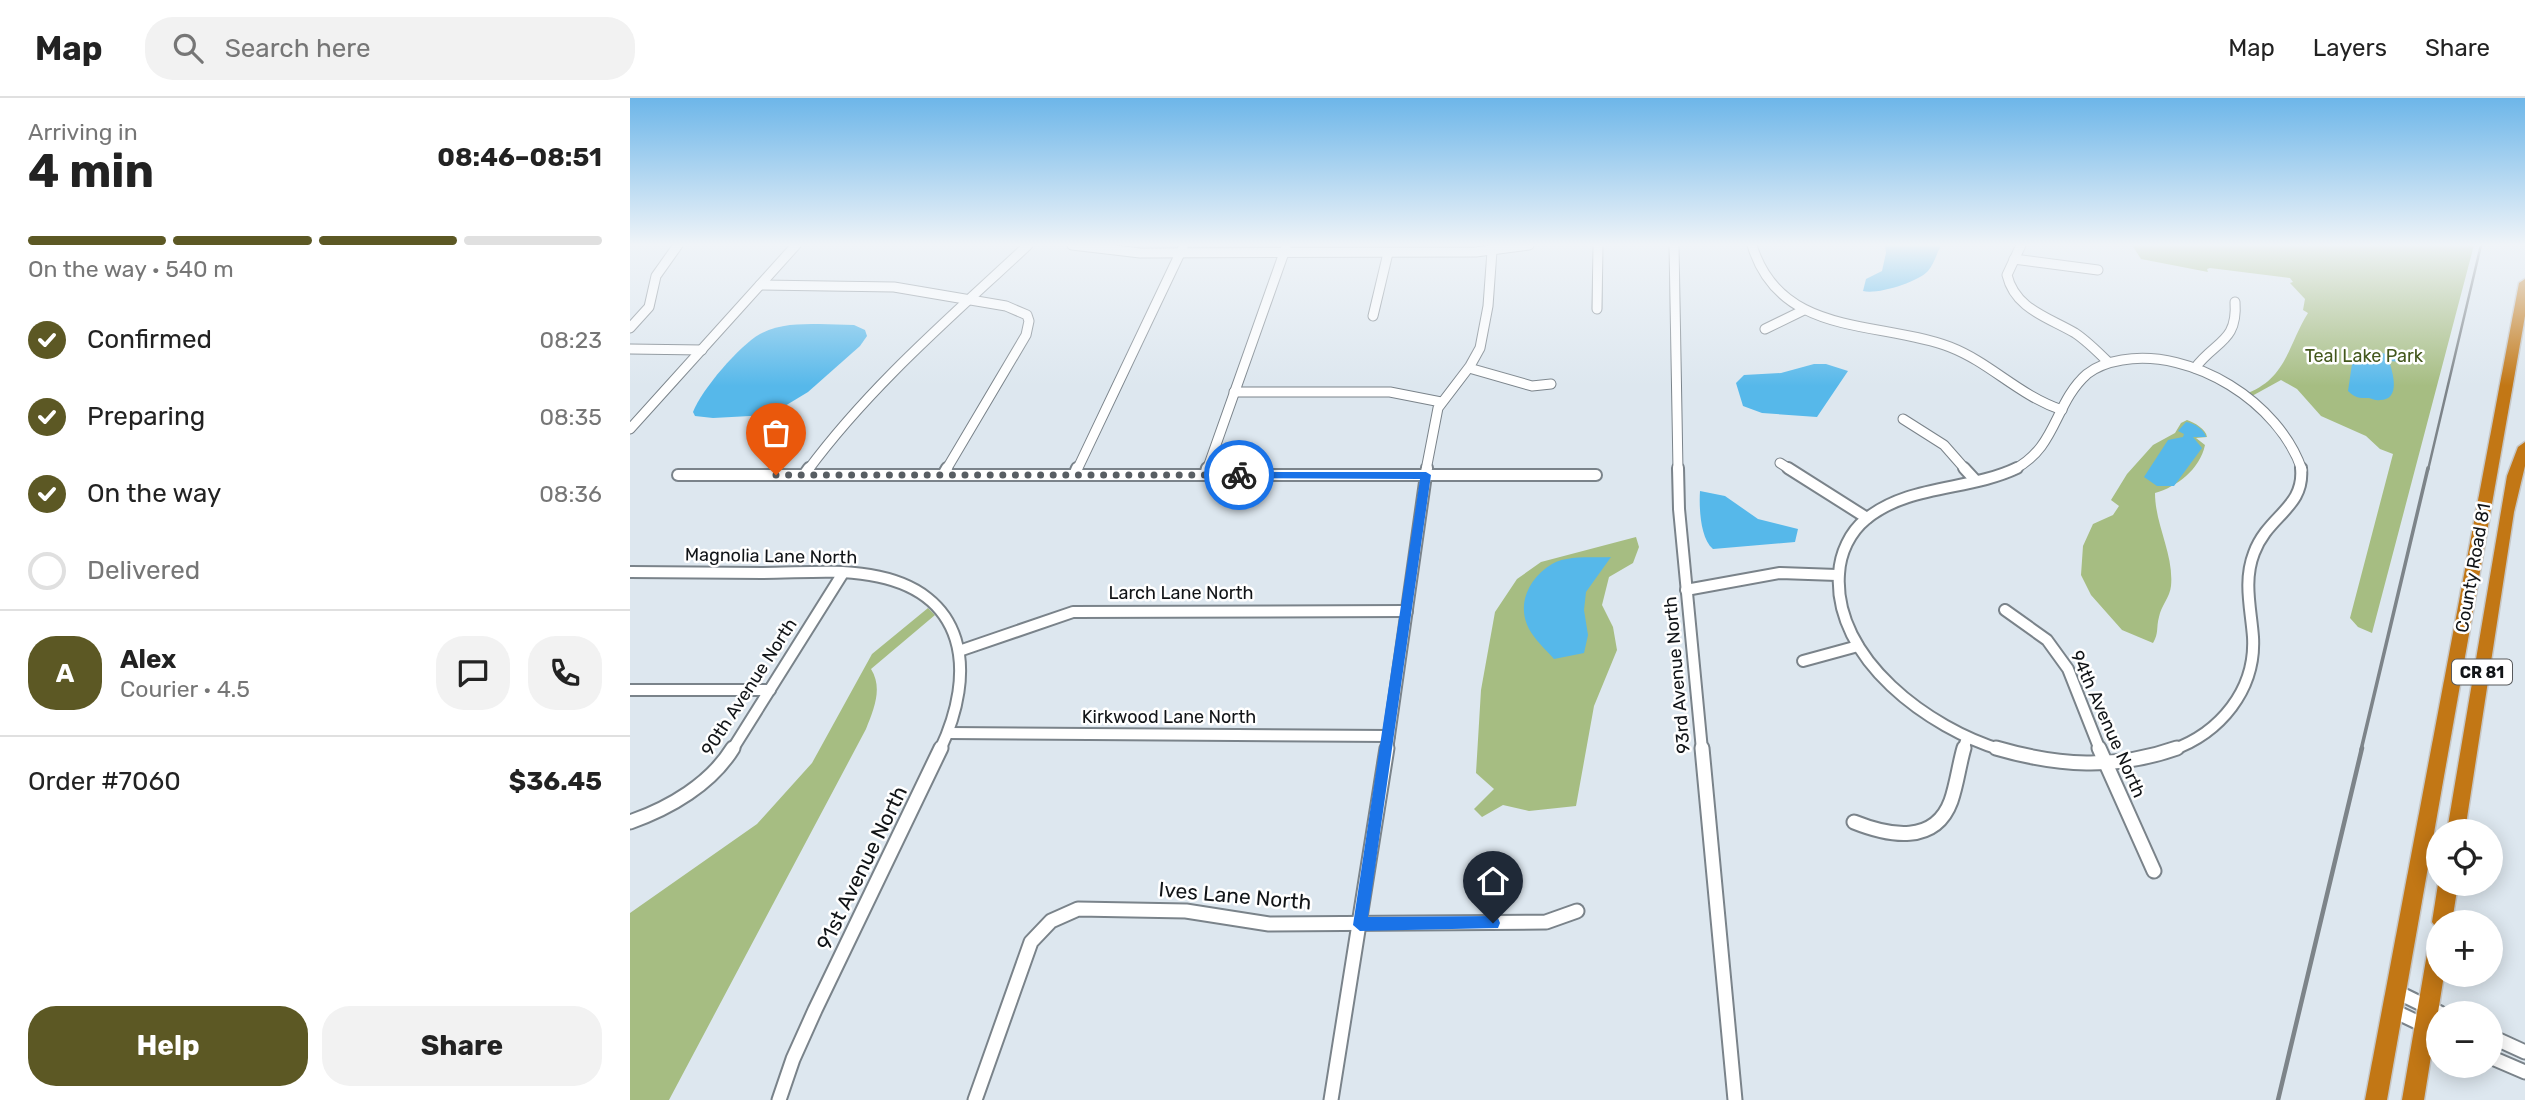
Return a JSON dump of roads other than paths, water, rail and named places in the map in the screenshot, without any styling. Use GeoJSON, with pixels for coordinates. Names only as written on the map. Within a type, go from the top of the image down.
{"type":"FeatureCollection","features":[{"type":"Feature","properties":{"kind":"highway","name":"County Road 81"},"geometry":{"type":"LineString","coordinates":[[2376,1100],[2523,292]]}},
{"type":"Feature","properties":{"kind":"highway","name":"County Road 81"},"geometry":{"type":"LineString","coordinates":[[2458,819],[2507,512],[2514,476],[2525,447]]}},
{"type":"Feature","properties":{"kind":"highway"},"geometry":{"type":"LineString","coordinates":[[2413,1100],[2426,1048]]}},
{"type":"Feature","properties":{"kind":"street"},"geometry":{"type":"LineString","coordinates":[[630,328],[649,307],[652,292]]}},
{"type":"Feature","properties":{"kind":"street"},"geometry":{"type":"LineString","coordinates":[[630,429],[754,292]]}},
{"type":"Feature","properties":{"kind":"street"},"geometry":{"type":"LineString","coordinates":[[924,292],[1022,311],[1029,321],[1029,328],[943,475]]}},
{"type":"Feature","properties":{"kind":"street"},"geometry":{"type":"LineString","coordinates":[[804,475],[853,413],[978,292]]}},
{"type":"Feature","properties":{"kind":"street"},"geometry":{"type":"LineString","coordinates":[[1073,475],[1161,292]]}},
{"type":"Feature","properties":{"kind":"street"},"geometry":{"type":"LineString","coordinates":[[1205,475],[1270,292]]}},
{"type":"Feature","properties":{"kind":"street"},"geometry":{"type":"LineString","coordinates":[[1373,316],[1379,292]]}},
{"type":"Feature","properties":{"kind":"street"},"geometry":{"type":"LineString","coordinates":[[1331,1100],[1389,736],[1434,416],[1441,402],[1469,368],[1481,346],[1487,292]]}},
{"type":"Feature","properties":{"kind":"street"},"geometry":{"type":"LineString","coordinates":[[1597,292],[1597,309]]}},
{"type":"Feature","properties":{"kind":"street","name":"93rd Avenue North"},"geometry":{"type":"LineString","coordinates":[[1677,292],[1678,472],[1686,590],[1735,1100]]}},
{"type":"Feature","properties":{"kind":"street"},"geometry":{"type":"LineString","coordinates":[[1783,292],[1804,310],[1820,319],[1852,329],[1909,335],[1948,345],[1982,363],[2026,395],[2062,410]]}},
{"type":"Feature","properties":{"kind":"street"},"geometry":{"type":"LineString","coordinates":[[2012,292],[2017,299],[2077,335],[2108,362]]}},
{"type":"Feature","properties":{"kind":"street"},"geometry":{"type":"LineString","coordinates":[[2195,368],[2206,354],[2232,333],[2237,324],[2235,302]]}},
{"type":"Feature","properties":{"kind":"street"},"geometry":{"type":"LineString","coordinates":[[1766,330],[1804,310]]}},
{"type":"Feature","properties":{"kind":"street"},"geometry":{"type":"LineString","coordinates":[[630,349],[702,350]]}},
{"type":"Feature","properties":{"kind":"street"},"geometry":{"type":"LineString","coordinates":[[2146,358],[2195,368],[2235,388],[2283,436],[2300,460],[2302,485],[2299,494],[2262,534],[2253,551],[2249,571],[2252,661],[2246,684],[2235,705],[2217,724],[2168,753],[2106,766],[2035,760],[1967,738],[1914,705],[1891,686],[1858,646],[1847,621],[1837,575],[1845,547],[1867,518],[1904,500],[2008,472],[2034,456],[2085,374],[2108,362],[2146,358]]}},
{"type":"Feature","properties":{"kind":"street"},"geometry":{"type":"LineString","coordinates":[[1469,368],[1532,386],[1551,384]]}},
{"type":"Feature","properties":{"kind":"street"},"geometry":{"type":"LineString","coordinates":[[1234,392],[1390,392],[1441,402]]}},
{"type":"Feature","properties":{"kind":"street"},"geometry":{"type":"LineString","coordinates":[[1903,418],[1944,444],[1976,481]]}},
{"type":"Feature","properties":{"kind":"street"},"geometry":{"type":"LineString","coordinates":[[1780,463],[1867,518]]}},
{"type":"Feature","properties":{"kind":"street"},"geometry":{"type":"LineString","coordinates":[[678,475],[1596,475]]}},
{"type":"Feature","properties":{"kind":"street","name":"Magnolia Lane North"},"geometry":{"type":"LineString","coordinates":[[630,572],[843,573],[884,578],[924,595],[943,612],[962,650]]}},
{"type":"Feature","properties":{"kind":"street"},"geometry":{"type":"LineString","coordinates":[[1686,590],[1718,588],[1753,578],[1797,572],[1837,575]]}},
{"type":"Feature","properties":{"kind":"street","name":"90th Avenue North"},"geometry":{"type":"LineString","coordinates":[[630,822],[663,810],[707,779],[737,745],[843,573]]}},
{"type":"Feature","properties":{"kind":"street","name":"94th Avenue North"},"geometry":{"type":"LineString","coordinates":[[2005,610],[2047,640],[2068,669],[2106,766],[2154,871]]}},
{"type":"Feature","properties":{"kind":"street","name":"Larch Lane North"},"geometry":{"type":"LineString","coordinates":[[962,650],[1073,612],[1407,611]]}},
{"type":"Feature","properties":{"kind":"street"},"geometry":{"type":"LineString","coordinates":[[1803,661],[1858,646]]}},
{"type":"Feature","properties":{"kind":"street","name":"91st Avenue North"},"geometry":{"type":"LineString","coordinates":[[779,1100],[793,1059],[959,706],[964,668],[962,650]]}},
{"type":"Feature","properties":{"kind":"street"},"geometry":{"type":"LineString","coordinates":[[630,690],[770,690]]}},
{"type":"Feature","properties":{"kind":"street","name":"Kirkwood Lane North"},"geometry":{"type":"LineString","coordinates":[[948,733],[1389,736]]}},
{"type":"Feature","properties":{"kind":"street"},"geometry":{"type":"LineString","coordinates":[[1854,822],[1877,832],[1905,836],[1922,833],[1935,825],[1946,814],[1951,801],[1959,758],[1967,738]]}},
{"type":"Feature","properties":{"kind":"street","name":"Ives Lane North"},"geometry":{"type":"LineString","coordinates":[[975,1100],[1031,942],[1045,924],[1078,909],[1158,909],[1269,924],[1360,925],[1546,922],[1577,911]]}},
{"type":"Feature","properties":{"kind":"street"},"geometry":{"type":"LineString","coordinates":[[2394,1001],[2426,1017]]}},
{"type":"Feature","properties":{"kind":"street"},"geometry":{"type":"LineString","coordinates":[[2503,1042],[2525,1052]]}},
{"type":"Feature","properties":{"kind":"street"},"geometry":{"type":"LineString","coordinates":[[2503,1063],[2525,1072]]}},
{"type":"Feature","properties":{"kind":"water"},"geometry":{"type":"Polygon","coordinates":[[[854,325],[865,330],[867,336],[860,346],[808,392],[770,415],[713,418],[695,416],[693,412],[713,380],[751,340],[781,326],[854,325]]]}},
{"type":"Feature","properties":{"kind":"water"},"geometry":{"type":"Polygon","coordinates":[[[2372,350],[2396,357],[2402,362],[2389,361],[2394,385],[2391,396],[2387,399],[2360,398],[2348,391],[2352,364],[2372,350]]]}},
{"type":"Feature","properties":{"kind":"water"},"geometry":{"type":"Polygon","coordinates":[[[1814,364],[1826,364],[1848,371],[1817,417],[1762,413],[1743,406],[1736,383],[1744,375],[1781,373],[1814,364]]]}},
{"type":"Feature","properties":{"kind":"water"},"geometry":{"type":"Polygon","coordinates":[[[2186,422],[2198,427],[2205,434],[2206,437],[2193,437],[2202,448],[2174,486],[2157,486],[2144,477],[2168,440],[2183,437],[2184,434],[2178,431],[2186,422]]]}},
{"type":"Feature","properties":{"kind":"water"},"geometry":{"type":"Polygon","coordinates":[[[1700,491],[1725,496],[1758,519],[1798,529],[1795,542],[1713,549],[1703,530],[1700,491]]]}},
{"type":"Feature","properties":{"kind":"water"},"geometry":{"type":"Polygon","coordinates":[[[1611,557],[1586,592],[1584,610],[1588,635],[1584,653],[1554,659],[1534,637],[1525,620],[1524,601],[1531,584],[1544,570],[1558,561],[1611,557]]]}},
{"type":"Feature","properties":{"kind":"railway"},"geometry":{"type":"LineString","coordinates":[[2428,470],[2470,292]]}},
{"type":"Feature","properties":{"kind":"railway"},"geometry":{"type":"LineString","coordinates":[[2361,750],[2428,468]]}},
{"type":"Feature","properties":{"kind":"railway"},"geometry":{"type":"LineString","coordinates":[[2278,1100],[2362,748]]}},
{"type":"Feature","properties":{"kind":"park label","name":"Teal Lake Park"},"geometry":{"type":"Point","coordinates":[2364,356]}}]}
